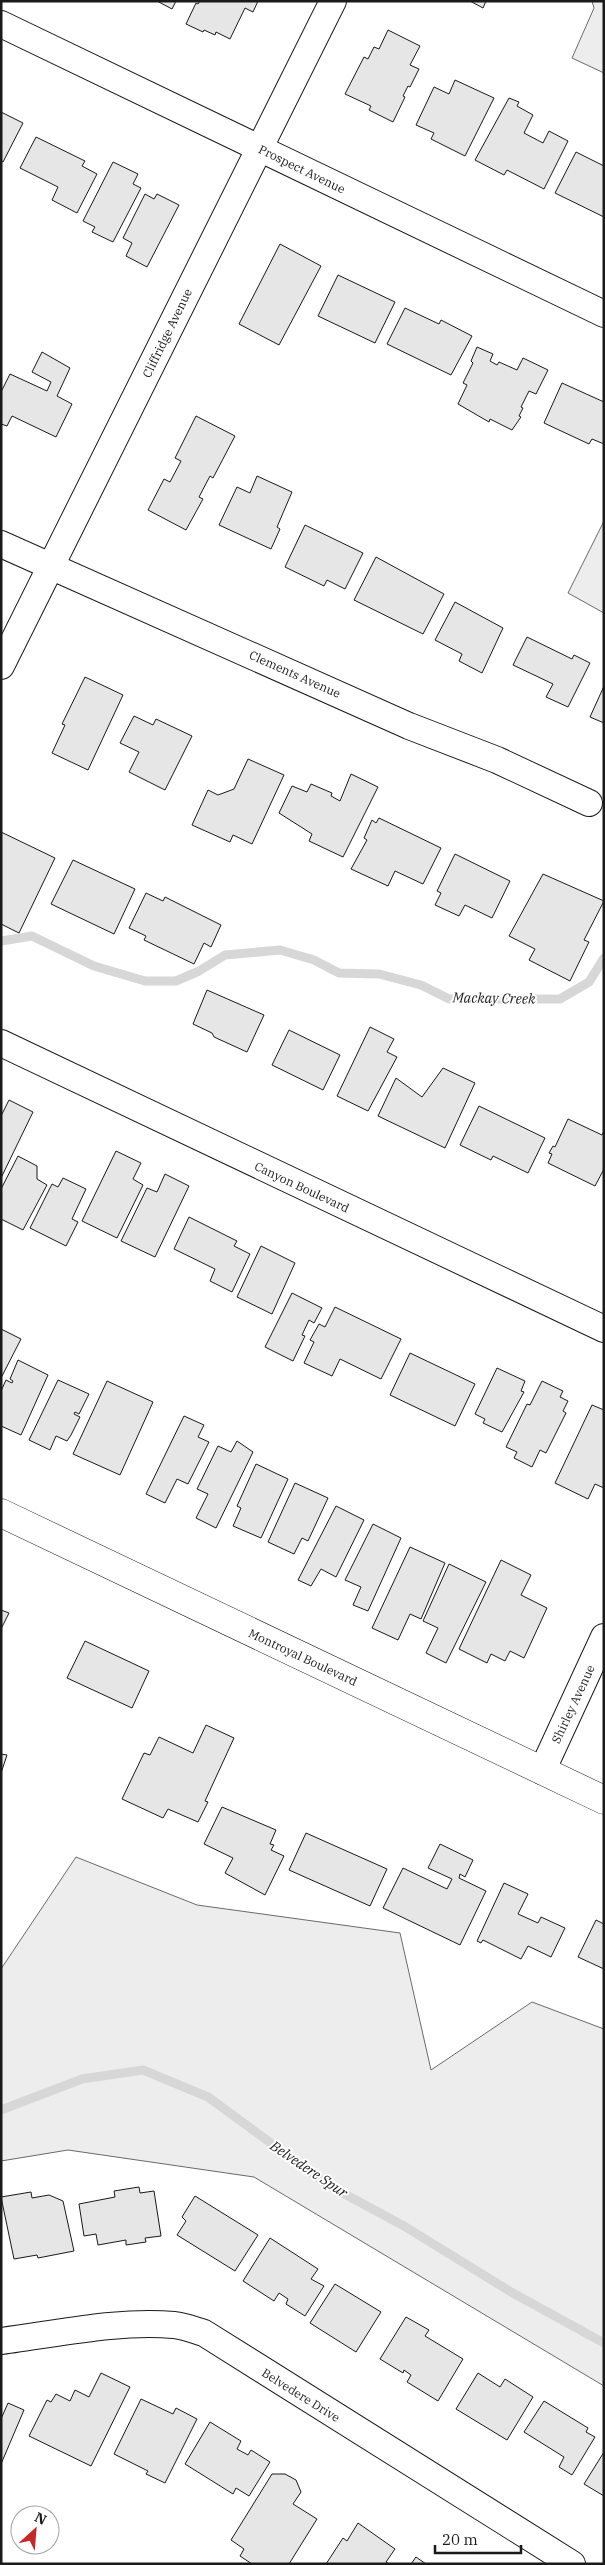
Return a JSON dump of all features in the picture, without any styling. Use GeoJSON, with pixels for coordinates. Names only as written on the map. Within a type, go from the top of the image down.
{"type":"FeatureCollection","features":[{"type":"Feature","properties":{"kind":"street","name":"Cliffridge Avenue"},"geometry":{"type":"LineString","coordinates":[[1,666],[333,1]]}},
{"type":"Feature","properties":{"kind":"street","name":"Prospect Avenue"},"geometry":{"type":"LineString","coordinates":[[1,24],[604,314]]}},
{"type":"Feature","properties":{"kind":"street","name":"Clements Avenue"},"geometry":{"type":"LineString","coordinates":[[1,544],[409,726],[497,760],[589,803]]}},
{"type":"Feature","properties":{"kind":"street","name":"Canyon Boulevard"},"geometry":{"type":"LineString","coordinates":[[1,1044],[604,1330]]}},
{"type":"Feature","properties":{"kind":"street","name":"Montroyal Boulevard"},"geometry":{"type":"LineString","coordinates":[[1,1513],[604,1800]]}},
{"type":"Feature","properties":{"kind":"street","name":"Shirley Avenue"},"geometry":{"type":"LineString","coordinates":[[542,1771],[604,1637]]}},
{"type":"Feature","properties":{"kind":"street","name":"Belvedere Drive"},"geometry":{"type":"LineString","coordinates":[[1,2341],[148,2324],[176,2325],[204,2333],[572,2564]]}},
{"type":"Feature","properties":{"kind":"shaded area"},"geometry":{"type":"Polygon","coordinates":[[[592,1],[604,1],[604,73],[572,58],[594,8],[592,1]]]}},
{"type":"Feature","properties":{"kind":"shaded area"},"geometry":{"type":"Polygon","coordinates":[[[604,521],[604,613],[568,593],[604,521]]]}},
{"type":"Feature","properties":{"kind":"shaded area"},"geometry":{"type":"Polygon","coordinates":[[[76,1857],[197,1905],[400,1933],[431,2070],[532,2002],[604,2029],[604,2386],[254,2177],[68,2150],[1,2161],[1,1969],[76,1857]]]}},
{"type":"Feature","properties":{"kind":"building"},"geometry":{"type":"Polygon","coordinates":[[[157,1],[176,1],[172,9],[157,1]]]}},
{"type":"Feature","properties":{"kind":"building"},"geometry":{"type":"Polygon","coordinates":[[[200,1],[258,1],[253,12],[245,8],[230,39],[216,32],[215,35],[204,30],[203,32],[186,24],[196,3],[198,4],[200,1]]]}},
{"type":"Feature","properties":{"kind":"building"},"geometry":{"type":"Polygon","coordinates":[[[470,1],[486,1],[483,8],[470,1]]]}},
{"type":"Feature","properties":{"kind":"building"},"geometry":{"type":"Polygon","coordinates":[[[388,30],[420,46],[410,65],[419,69],[403,96],[405,97],[393,122],[369,110],[371,106],[345,94],[364,57],[368,59],[374,47],[379,49],[388,30]]]}},
{"type":"Feature","properties":{"kind":"building"},"geometry":{"type":"Polygon","coordinates":[[[455,80],[494,98],[465,156],[431,139],[434,133],[416,125],[434,87],[449,94],[455,80]]]}},
{"type":"Feature","properties":{"kind":"building"},"geometry":{"type":"Polygon","coordinates":[[[509,98],[519,102],[517,106],[533,115],[524,133],[543,143],[549,131],[568,141],[544,189],[507,170],[504,175],[475,160],[509,98]]]}},
{"type":"Feature","properties":{"kind":"building"},"geometry":{"type":"Polygon","coordinates":[[[1,112],[23,123],[3,162],[1,161],[1,112]]]}},
{"type":"Feature","properties":{"kind":"building"},"geometry":{"type":"Polygon","coordinates":[[[36,137],[85,161],[82,166],[97,174],[77,213],[52,200],[58,187],[20,168],[36,137]]]}},
{"type":"Feature","properties":{"kind":"building"},"geometry":{"type":"Polygon","coordinates":[[[576,152],[604,166],[604,217],[555,193],[576,152]]]}},
{"type":"Feature","properties":{"kind":"building"},"geometry":{"type":"Polygon","coordinates":[[[113,162],[138,174],[133,184],[141,188],[113,242],[92,232],[95,227],[83,221],[113,162]]]}},
{"type":"Feature","properties":{"kind":"building"},"geometry":{"type":"Polygon","coordinates":[[[145,194],[154,199],[157,194],[179,205],[147,267],[126,256],[132,243],[123,238],[145,194]]]}},
{"type":"Feature","properties":{"kind":"building"},"geometry":{"type":"Polygon","coordinates":[[[280,244],[321,266],[279,345],[239,324],[280,244]]]}},
{"type":"Feature","properties":{"kind":"building"},"geometry":{"type":"Polygon","coordinates":[[[338,275],[395,302],[375,343],[318,316],[338,275]]]}},
{"type":"Feature","properties":{"kind":"building"},"geometry":{"type":"Polygon","coordinates":[[[405,308],[439,324],[441,320],[472,336],[451,375],[387,344],[405,308]]]}},
{"type":"Feature","properties":{"kind":"building"},"geometry":{"type":"Polygon","coordinates":[[[477,347],[493,354],[490,361],[497,365],[499,362],[517,370],[523,358],[548,370],[536,394],[529,391],[521,407],[523,408],[519,416],[521,417],[512,430],[490,419],[489,422],[458,404],[467,385],[463,383],[473,363],[471,361],[477,347]]]}},
{"type":"Feature","properties":{"kind":"building"},"geometry":{"type":"Polygon","coordinates":[[[42,352],[70,368],[57,396],[72,404],[56,437],[12,416],[7,426],[1,424],[1,392],[10,374],[47,391],[51,382],[32,372],[42,352]]]}},
{"type":"Feature","properties":{"kind":"building"},"geometry":{"type":"Polygon","coordinates":[[[562,383],[604,402],[604,444],[592,439],[589,444],[544,423],[562,383]]]}},
{"type":"Feature","properties":{"kind":"building"},"geometry":{"type":"Polygon","coordinates":[[[196,416],[235,436],[213,478],[210,476],[199,497],[203,499],[186,530],[148,510],[164,479],[170,482],[181,461],[175,458],[196,416]]]}},
{"type":"Feature","properties":{"kind":"building"},"geometry":{"type":"Polygon","coordinates":[[[257,476],[292,492],[277,527],[280,529],[271,549],[219,525],[237,487],[250,493],[257,476]]]}},
{"type":"Feature","properties":{"kind":"building"},"geometry":{"type":"Polygon","coordinates":[[[305,525],[363,553],[345,589],[327,580],[324,586],[285,567],[305,525]]]}},
{"type":"Feature","properties":{"kind":"building"},"geometry":{"type":"Polygon","coordinates":[[[376,557],[444,594],[423,634],[354,600],[376,557]]]}},
{"type":"Feature","properties":{"kind":"building"},"geometry":{"type":"Polygon","coordinates":[[[455,602],[503,628],[482,673],[459,661],[462,654],[435,640],[455,602]]]}},
{"type":"Feature","properties":{"kind":"building"},"geometry":{"type":"Polygon","coordinates":[[[527,637],[572,659],[574,655],[590,663],[568,707],[546,697],[553,684],[513,665],[527,637]]]}},
{"type":"Feature","properties":{"kind":"building"},"geometry":{"type":"Polygon","coordinates":[[[85,677],[123,695],[88,770],[52,753],[65,725],[62,724],[85,677]]]}},
{"type":"Feature","properties":{"kind":"building"},"geometry":{"type":"Polygon","coordinates":[[[604,686],[604,723],[590,717],[604,686]]]}},
{"type":"Feature","properties":{"kind":"building"},"geometry":{"type":"Polygon","coordinates":[[[134,716],[153,725],[156,719],[192,736],[165,790],[129,772],[139,752],[120,743],[134,716]]]}},
{"type":"Feature","properties":{"kind":"building"},"geometry":{"type":"Polygon","coordinates":[[[248,759],[284,775],[252,844],[233,835],[230,842],[192,825],[208,790],[218,795],[234,789],[248,759]]]}},
{"type":"Feature","properties":{"kind":"building"},"geometry":{"type":"Polygon","coordinates":[[[351,774],[378,787],[343,857],[309,841],[312,834],[279,813],[292,786],[307,792],[311,784],[332,793],[331,796],[340,801],[351,774]]]}},
{"type":"Feature","properties":{"kind":"building"},"geometry":{"type":"Polygon","coordinates":[[[379,818],[441,848],[423,884],[395,871],[388,886],[351,869],[367,840],[364,838],[372,820],[376,823],[379,818]]]}},
{"type":"Feature","properties":{"kind":"building"},"geometry":{"type":"Polygon","coordinates":[[[1,832],[55,858],[19,933],[1,924],[1,832]]]}},
{"type":"Feature","properties":{"kind":"building"},"geometry":{"type":"Polygon","coordinates":[[[455,854],[510,881],[492,918],[465,905],[459,916],[435,905],[441,893],[437,891],[455,854]]]}},
{"type":"Feature","properties":{"kind":"building"},"geometry":{"type":"Polygon","coordinates":[[[73,860],[135,889],[114,934],[51,904],[73,860]]]}},
{"type":"Feature","properties":{"kind":"building"},"geometry":{"type":"Polygon","coordinates":[[[543,874],[604,901],[584,940],[589,942],[570,981],[529,960],[535,949],[509,936],[543,874]]]}},
{"type":"Feature","properties":{"kind":"building"},"geometry":{"type":"Polygon","coordinates":[[[146,893],[163,901],[165,897],[221,925],[211,947],[204,943],[194,964],[144,940],[146,936],[129,928],[146,893]]]}},
{"type":"Feature","properties":{"kind":"building"},"geometry":{"type":"Polygon","coordinates":[[[207,990],[264,1015],[247,1052],[214,1037],[212,1033],[193,1024],[207,990]]]}},
{"type":"Feature","properties":{"kind":"building"},"geometry":{"type":"Polygon","coordinates":[[[370,1027],[394,1039],[387,1052],[397,1057],[368,1111],[337,1096],[370,1027]]]}},
{"type":"Feature","properties":{"kind":"building"},"geometry":{"type":"Polygon","coordinates":[[[289,1030],[340,1055],[323,1090],[272,1065],[289,1030]]]}},
{"type":"Feature","properties":{"kind":"building"},"geometry":{"type":"Polygon","coordinates":[[[443,1068],[475,1083],[445,1148],[378,1116],[396,1078],[422,1097],[443,1068]]]}},
{"type":"Feature","properties":{"kind":"building"},"geometry":{"type":"Polygon","coordinates":[[[9,1100],[33,1112],[1,1178],[1,1116],[9,1100]]]}},
{"type":"Feature","properties":{"kind":"building"},"geometry":{"type":"Polygon","coordinates":[[[479,1106],[545,1138],[528,1173],[493,1156],[491,1160],[460,1145],[479,1106]]]}},
{"type":"Feature","properties":{"kind":"building"},"geometry":{"type":"Polygon","coordinates":[[[568,1119],[602,1135],[604,1131],[604,1169],[595,1186],[548,1163],[552,1154],[549,1153],[553,1146],[555,1147],[568,1119]]]}},
{"type":"Feature","properties":{"kind":"building"},"geometry":{"type":"Polygon","coordinates":[[[116,1151],[141,1163],[133,1179],[143,1185],[117,1238],[82,1221],[116,1151]]]}},
{"type":"Feature","properties":{"kind":"building"},"geometry":{"type":"Polygon","coordinates":[[[18,1156],[37,1166],[37,1179],[47,1185],[23,1230],[1,1219],[1,1189],[18,1156]]]}},
{"type":"Feature","properties":{"kind":"building"},"geometry":{"type":"Polygon","coordinates":[[[165,1174],[189,1186],[155,1257],[121,1241],[147,1188],[157,1192],[165,1174]]]}},
{"type":"Feature","properties":{"kind":"building"},"geometry":{"type":"Polygon","coordinates":[[[63,1178],[86,1189],[72,1219],[78,1222],[66,1246],[30,1228],[52,1184],[58,1187],[63,1178]]]}},
{"type":"Feature","properties":{"kind":"building"},"geometry":{"type":"Polygon","coordinates":[[[189,1217],[237,1241],[234,1246],[250,1254],[232,1292],[210,1281],[215,1269],[174,1249],[189,1217]]]}},
{"type":"Feature","properties":{"kind":"building"},"geometry":{"type":"Polygon","coordinates":[[[261,1246],[295,1263],[272,1314],[237,1297],[261,1246]]]}},
{"type":"Feature","properties":{"kind":"building"},"geometry":{"type":"Polygon","coordinates":[[[292,1293],[322,1308],[314,1323],[309,1320],[302,1335],[305,1336],[293,1361],[265,1347],[292,1293]]]}},
{"type":"Feature","properties":{"kind":"building"},"geometry":{"type":"Polygon","coordinates":[[[335,1307],[401,1339],[381,1379],[340,1359],[332,1376],[304,1363],[314,1342],[310,1340],[319,1324],[325,1327],[335,1307]]]}},
{"type":"Feature","properties":{"kind":"building"},"geometry":{"type":"Polygon","coordinates":[[[1,1329],[21,1339],[1,1378],[1,1329]]]}},
{"type":"Feature","properties":{"kind":"building"},"geometry":{"type":"Polygon","coordinates":[[[410,1353],[475,1384],[455,1426],[390,1395],[410,1353]]]}},
{"type":"Feature","properties":{"kind":"building"},"geometry":{"type":"Polygon","coordinates":[[[18,1360],[48,1375],[21,1435],[1,1426],[1,1391],[6,1380],[12,1383],[13,1381],[10,1379],[18,1360]]]}},
{"type":"Feature","properties":{"kind":"building"},"geometry":{"type":"Polygon","coordinates":[[[497,1368],[525,1381],[521,1391],[524,1392],[502,1432],[483,1423],[485,1419],[475,1414],[497,1368]]]}},
{"type":"Feature","properties":{"kind":"building"},"geometry":{"type":"Polygon","coordinates":[[[58,1380],[89,1394],[79,1414],[75,1412],[74,1414],[80,1417],[67,1441],[56,1436],[50,1450],[29,1440],[58,1380]]]}},
{"type":"Feature","properties":{"kind":"building"},"geometry":{"type":"Polygon","coordinates":[[[107,1381],[153,1402],[120,1475],[73,1454],[107,1381]]]}},
{"type":"Feature","properties":{"kind":"building"},"geometry":{"type":"Polygon","coordinates":[[[542,1381],[563,1391],[560,1397],[568,1401],[563,1411],[566,1413],[546,1453],[540,1450],[532,1467],[514,1458],[517,1452],[506,1447],[527,1404],[530,1405],[542,1381]]]}},
{"type":"Feature","properties":{"kind":"building"},"geometry":{"type":"Polygon","coordinates":[[[592,1405],[604,1410],[604,1488],[595,1484],[588,1499],[555,1483],[592,1405]]]}},
{"type":"Feature","properties":{"kind":"building"},"geometry":{"type":"Polygon","coordinates":[[[184,1416],[204,1425],[198,1437],[209,1442],[188,1484],[177,1479],[165,1503],[146,1494],[184,1416]]]}},
{"type":"Feature","properties":{"kind":"building"},"geometry":{"type":"Polygon","coordinates":[[[237,1441],[253,1452],[216,1528],[196,1518],[208,1494],[197,1489],[218,1446],[231,1452],[237,1441]]]}},
{"type":"Feature","properties":{"kind":"building"},"geometry":{"type":"Polygon","coordinates":[[[256,1464],[288,1479],[261,1538],[233,1526],[241,1508],[237,1506],[256,1464]]]}},
{"type":"Feature","properties":{"kind":"building"},"geometry":{"type":"Polygon","coordinates":[[[295,1483],[328,1498],[308,1541],[302,1538],[294,1554],[268,1542],[295,1483]]]}},
{"type":"Feature","properties":{"kind":"building"},"geometry":{"type":"Polygon","coordinates":[[[336,1506],[364,1520],[336,1577],[321,1569],[311,1586],[298,1580],[336,1506]]]}},
{"type":"Feature","properties":{"kind":"building"},"geometry":{"type":"Polygon","coordinates":[[[373,1524],[401,1538],[368,1611],[353,1605],[361,1587],[345,1580],[373,1524]]]}},
{"type":"Feature","properties":{"kind":"building"},"geometry":{"type":"Polygon","coordinates":[[[410,1547],[445,1563],[421,1619],[410,1614],[398,1640],[372,1628],[410,1547]]]}},
{"type":"Feature","properties":{"kind":"building"},"geometry":{"type":"Polygon","coordinates":[[[501,1560],[531,1575],[521,1595],[547,1608],[524,1658],[510,1651],[505,1661],[491,1654],[487,1663],[459,1649],[501,1560]]]}},
{"type":"Feature","properties":{"kind":"building"},"geometry":{"type":"Polygon","coordinates":[[[449,1564],[486,1582],[446,1663],[426,1653],[438,1628],[423,1621],[449,1564]]]}},
{"type":"Feature","properties":{"kind":"building"},"geometry":{"type":"Polygon","coordinates":[[[1,1610],[9,1613],[1,1629],[1,1610]]]}},
{"type":"Feature","properties":{"kind":"building"},"geometry":{"type":"Polygon","coordinates":[[[85,1641],[149,1671],[132,1708],[67,1678],[85,1641]]]}},
{"type":"Feature","properties":{"kind":"building"},"geometry":{"type":"Polygon","coordinates":[[[206,1725],[234,1738],[205,1801],[208,1802],[198,1822],[168,1809],[163,1818],[122,1799],[144,1753],[150,1755],[159,1737],[193,1753],[206,1725]]]}},
{"type":"Feature","properties":{"kind":"building"},"geometry":{"type":"Polygon","coordinates":[[[1,1754],[7,1755],[1,1773],[1,1754]]]}},
{"type":"Feature","properties":{"kind":"building"},"geometry":{"type":"Polygon","coordinates":[[[222,1807],[276,1830],[270,1844],[274,1845],[271,1850],[284,1856],[265,1895],[225,1873],[233,1858],[204,1844],[222,1807]]]}},
{"type":"Feature","properties":{"kind":"building"},"geometry":{"type":"Polygon","coordinates":[[[306,1833],[387,1869],[370,1906],[289,1870],[306,1833]]]}},
{"type":"Feature","properties":{"kind":"building"},"geometry":{"type":"Polygon","coordinates":[[[440,1844],[473,1860],[465,1877],[460,1874],[459,1878],[486,1891],[460,1945],[383,1908],[403,1868],[447,1889],[452,1879],[428,1868],[440,1844]]]}},
{"type":"Feature","properties":{"kind":"building"},"geometry":{"type":"Polygon","coordinates":[[[504,1883],[528,1894],[518,1914],[538,1923],[541,1917],[565,1928],[551,1957],[528,1946],[521,1959],[483,1940],[481,1943],[477,1941],[504,1883]]]}},
{"type":"Feature","properties":{"kind":"building"},"geometry":{"type":"Polygon","coordinates":[[[596,1920],[604,1924],[604,1969],[578,1957],[596,1920]]]}},
{"type":"Feature","properties":{"kind":"building"},"geometry":{"type":"Polygon","coordinates":[[[139,2187],[140,2193],[154,2191],[161,2236],[145,2238],[146,2242],[126,2245],[126,2240],[98,2245],[96,2234],[84,2236],[79,2204],[115,2197],[114,2191],[139,2187]]]}},
{"type":"Feature","properties":{"kind":"building"},"geometry":{"type":"Polygon","coordinates":[[[31,2192],[32,2198],[49,2195],[63,2201],[74,2251],[38,2258],[37,2255],[14,2259],[1,2197],[31,2192]]]}},
{"type":"Feature","properties":{"kind":"building"},"geometry":{"type":"Polygon","coordinates":[[[195,2196],[258,2235],[235,2271],[177,2235],[186,2221],[182,2217],[195,2196]]]}},
{"type":"Feature","properties":{"kind":"building"},"geometry":{"type":"Polygon","coordinates":[[[270,2238],[318,2269],[311,2279],[324,2286],[305,2316],[286,2304],[288,2299],[279,2293],[274,2301],[243,2281],[270,2238]]]}},
{"type":"Feature","properties":{"kind":"building"},"geometry":{"type":"Polygon","coordinates":[[[335,2284],[381,2312],[356,2352],[310,2323],[335,2284]]]}},
{"type":"Feature","properties":{"kind":"building"},"geometry":{"type":"Polygon","coordinates":[[[406,2317],[429,2330],[425,2336],[463,2359],[438,2401],[407,2382],[411,2375],[404,2370],[403,2373],[380,2359],[406,2317]]]}},
{"type":"Feature","properties":{"kind":"building"},"geometry":{"type":"Polygon","coordinates":[[[101,2373],[130,2387],[91,2466],[29,2436],[47,2400],[51,2402],[56,2394],[70,2401],[75,2390],[89,2397],[101,2373]]]}},
{"type":"Feature","properties":{"kind":"building"},"geometry":{"type":"Polygon","coordinates":[[[478,2373],[500,2387],[505,2379],[533,2397],[507,2440],[456,2409],[478,2373]]]}},
{"type":"Feature","properties":{"kind":"building"},"geometry":{"type":"Polygon","coordinates":[[[141,2399],[173,2414],[176,2408],[197,2419],[165,2483],[146,2474],[148,2471],[114,2454],[141,2399]]]}},
{"type":"Feature","properties":{"kind":"building"},"geometry":{"type":"Polygon","coordinates":[[[544,2401],[588,2428],[586,2432],[595,2437],[572,2475],[559,2467],[564,2457],[524,2432],[544,2401]]]}},
{"type":"Feature","properties":{"kind":"building"},"geometry":{"type":"Polygon","coordinates":[[[8,2403],[24,2410],[1,2464],[1,2419],[8,2403]]]}},
{"type":"Feature","properties":{"kind":"building"},"geometry":{"type":"Polygon","coordinates":[[[210,2422],[241,2441],[237,2449],[248,2455],[251,2450],[270,2462],[249,2496],[236,2488],[233,2494],[185,2464],[210,2422]]]}},
{"type":"Feature","properties":{"kind":"building"},"geometry":{"type":"Polygon","coordinates":[[[604,2452],[604,2496],[584,2484],[604,2452]]]}},
{"type":"Feature","properties":{"kind":"building"},"geometry":{"type":"Polygon","coordinates":[[[272,2474],[285,2474],[296,2480],[301,2492],[293,2504],[317,2519],[289,2564],[252,2564],[240,2556],[244,2549],[231,2540],[272,2474]]]}},
{"type":"Feature","properties":{"kind":"building"},"geometry":{"type":"Polygon","coordinates":[[[358,2523],[395,2549],[386,2562],[389,2564],[326,2564],[343,2538],[347,2541],[358,2523]]]}},
{"type":"Feature","properties":{"kind":"building"},"geometry":{"type":"Polygon","coordinates":[[[416,2557],[426,2564],[411,2564],[416,2557]]]}},
{"type":"Feature","properties":{"kind":"waterway","name":"Mackay Creek"},"geometry":{"type":"LineString","coordinates":[[1,941],[32,936],[94,966],[145,981],[176,981],[199,971],[225,955],[280,950],[314,960],[339,973],[379,974],[421,985],[449,999],[560,999],[589,982],[604,958]]}},
{"type":"Feature","properties":{"kind":"waterway","name":"Belvedere Spur"},"geometry":{"type":"LineString","coordinates":[[1,2110],[82,2079],[143,2070],[208,2097],[328,2185],[404,2226],[511,2292],[604,2343]]}}]}
